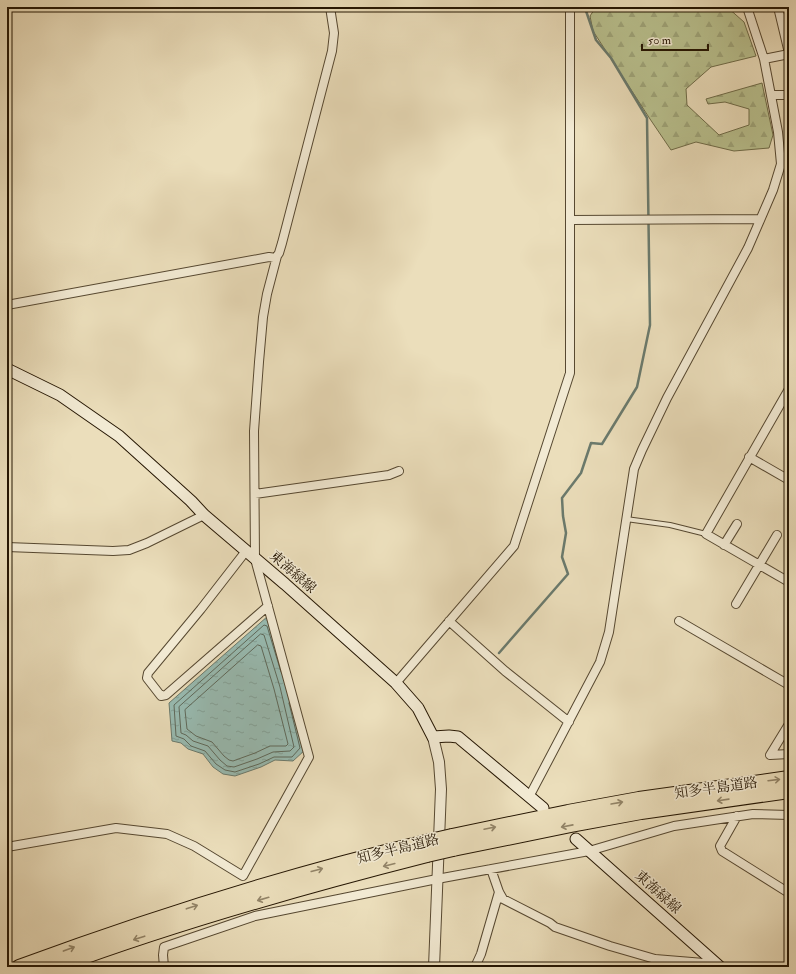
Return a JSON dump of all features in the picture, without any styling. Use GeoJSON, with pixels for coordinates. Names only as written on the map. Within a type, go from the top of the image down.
{"type":"FeatureCollection","features":[{"type":"Feature","properties":{"kind":"highway","name":"知多半島道路"},"geometry":{"type":"LineString","coordinates":[[19,967],[106,935],[225,896],[328,866],[426,849],[561,813],[639,799],[789,778]]}},
{"type":"Feature","properties":{"kind":"highway","name":"知多半島道路"},"geometry":{"type":"LineString","coordinates":[[452,843],[641,812],[789,791]]}},
{"type":"Feature","properties":{"kind":"highway","name":"知多半島道路"},"geometry":{"type":"LineString","coordinates":[[56,967],[110,947],[229,908],[294,890],[426,849]]}},
{"type":"Feature","properties":{"kind":"main road","name":"東海緑線"},"geometry":{"type":"LineString","coordinates":[[7,369],[60,395],[119,436],[204,515],[285,584],[396,683],[418,708],[433,737]]}},
{"type":"Feature","properties":{"kind":"main road"},"geometry":{"type":"LineString","coordinates":[[433,737],[458,737],[543,808]]}},
{"type":"Feature","properties":{"kind":"main road","name":"東海緑線"},"geometry":{"type":"LineString","coordinates":[[576,839],[717,964]]}},
{"type":"Feature","properties":{"kind":"street"},"geometry":{"type":"LineString","coordinates":[[7,847],[116,828],[168,834],[194,846],[243,876],[309,757],[255,559],[254,431],[262,324],[267,294],[276,258],[282,243],[332,51],[334,33],[330,7]]}},
{"type":"Feature","properties":{"kind":"street"},"geometry":{"type":"LineString","coordinates":[[396,683],[514,546],[570,373],[570,7]]}},
{"type":"Feature","properties":{"kind":"street"},"geometry":{"type":"LineString","coordinates":[[529,797],[600,662],[609,632],[634,469],[667,398],[748,248],[773,190],[781,164],[772,95],[764,59],[747,7]]}},
{"type":"Feature","properties":{"kind":"street"},"geometry":{"type":"LineString","coordinates":[[764,59],[789,54],[778,7]]}},
{"type":"Feature","properties":{"kind":"street"},"geometry":{"type":"LineString","coordinates":[[772,95],[789,95]]}},
{"type":"Feature","properties":{"kind":"street"},"geometry":{"type":"LineString","coordinates":[[570,220],[760,220]]}},
{"type":"Feature","properties":{"kind":"street"},"geometry":{"type":"LineString","coordinates":[[7,305],[269,257],[276,258]]}},
{"type":"Feature","properties":{"kind":"street"},"geometry":{"type":"LineString","coordinates":[[789,389],[706,534],[789,582]]}},
{"type":"Feature","properties":{"kind":"street"},"geometry":{"type":"LineString","coordinates":[[749,457],[789,480]]}},
{"type":"Feature","properties":{"kind":"street"},"geometry":{"type":"LineString","coordinates":[[255,494],[390,474],[399,471]]}},
{"type":"Feature","properties":{"kind":"street"},"geometry":{"type":"LineString","coordinates":[[7,547],[113,551],[129,550],[164,536],[204,515]]}},
{"type":"Feature","properties":{"kind":"street"},"geometry":{"type":"LineString","coordinates":[[724,545],[737,524]]}},
{"type":"Feature","properties":{"kind":"street"},"geometry":{"type":"LineString","coordinates":[[736,604],[777,535]]}},
{"type":"Feature","properties":{"kind":"street"},"geometry":{"type":"LineString","coordinates":[[246,551],[216,591],[148,673],[147,678],[161,696],[166,695],[268,606]]}},
{"type":"Feature","properties":{"kind":"street"},"geometry":{"type":"LineString","coordinates":[[450,621],[505,671],[569,722]]}},
{"type":"Feature","properties":{"kind":"street"},"geometry":{"type":"LineString","coordinates":[[679,621],[789,685]]}},
{"type":"Feature","properties":{"kind":"street"},"geometry":{"type":"LineString","coordinates":[[789,724],[770,755],[789,754]]}},
{"type":"Feature","properties":{"kind":"street"},"geometry":{"type":"LineString","coordinates":[[433,737],[441,789],[434,967]]}},
{"type":"Feature","properties":{"kind":"street"},"geometry":{"type":"LineString","coordinates":[[164,967],[164,947],[255,916],[437,879],[589,851],[674,826],[753,814],[789,815]]}},
{"type":"Feature","properties":{"kind":"street"},"geometry":{"type":"LineString","coordinates":[[737,816],[720,846],[722,851],[789,892]]}},
{"type":"Feature","properties":{"kind":"street"},"geometry":{"type":"LineString","coordinates":[[491,869],[503,899],[550,922],[555,927],[610,946],[655,959],[717,964]]}},
{"type":"Feature","properties":{"kind":"street"},"geometry":{"type":"LineString","coordinates":[[475,967],[481,954],[499,892]]}},
{"type":"Feature","properties":{"kind":"lane"},"geometry":{"type":"LineString","coordinates":[[626,519],[670,525],[706,534]]}},
{"type":"Feature","properties":{"kind":"green space"},"geometry":{"type":"Polygon","coordinates":[[[596,7],[727,7],[744,22],[756,56],[711,67],[686,89],[687,105],[719,135],[749,125],[749,109],[725,102],[708,104],[706,99],[762,83],[773,135],[769,148],[734,151],[696,142],[671,150],[593,31],[590,16],[596,7]]]}},
{"type":"Feature","properties":{"kind":"water"},"geometry":{"type":"Polygon","coordinates":[[[268,616],[305,750],[293,761],[275,760],[261,767],[235,776],[223,774],[213,767],[203,754],[188,749],[181,743],[172,741],[169,703],[268,616]]]}},
{"type":"Feature","properties":{"kind":"waterway"},"geometry":{"type":"LineString","coordinates":[[499,653],[568,574],[562,557],[566,533],[562,498],[581,473],[591,443],[602,444],[637,387],[650,325],[647,118],[611,58],[596,40],[585,8],[586,7]]}}]}
